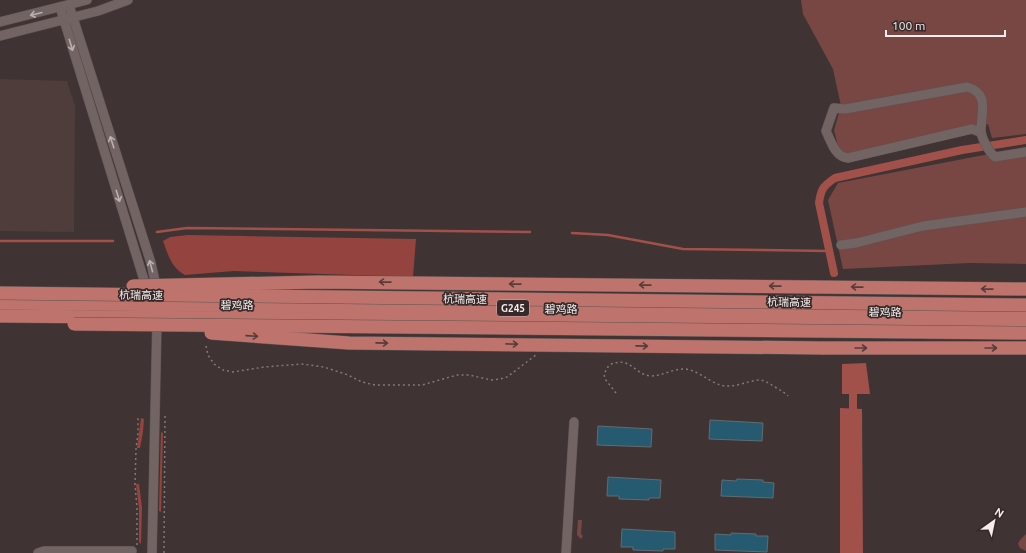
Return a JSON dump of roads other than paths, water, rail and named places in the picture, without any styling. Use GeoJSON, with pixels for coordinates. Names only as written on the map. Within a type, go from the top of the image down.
{"type":"FeatureCollection","features":[{"type":"Feature","properties":{"kind":"highway"},"geometry":{"type":"LineString","coordinates":[[0,290],[318,282],[1026,289]]}},
{"type":"Feature","properties":{"kind":"highway","name":"杭瑞高速"},"geometry":{"type":"LineString","coordinates":[[0,293],[1026,305]]}},
{"type":"Feature","properties":{"kind":"highway","name":"碧鸡路"},"geometry":{"type":"LineString","coordinates":[[0,303],[1026,314]]}},
{"type":"Feature","properties":{"kind":"highway","name":"碧鸡路"},"geometry":{"type":"LineString","coordinates":[[0,316],[1026,325]]}},
{"type":"Feature","properties":{"kind":"highway"},"geometry":{"type":"LineString","coordinates":[[0,323],[1026,333]]}},
{"type":"Feature","properties":{"kind":"highway"},"geometry":{"type":"LineString","coordinates":[[74,324],[349,343],[822,348],[1026,348]]}},
{"type":"Feature","properties":{"kind":"street"},"geometry":{"type":"LineString","coordinates":[[0,22],[87,0]]}},
{"type":"Feature","properties":{"kind":"street"},"geometry":{"type":"LineString","coordinates":[[0,36],[98,11],[128,0]]}},
{"type":"Feature","properties":{"kind":"street"},"geometry":{"type":"LineString","coordinates":[[64,6],[151,263],[155,281],[149,304]]}},
{"type":"Feature","properties":{"kind":"street"},"geometry":{"type":"LineString","coordinates":[[980,132],[972,129],[848,158],[840,156],[835,150],[826,131],[834,108],[845,109],[967,87],[975,89],[980,95],[984,106],[980,132],[990,152],[995,157],[1026,152]]}},
{"type":"Feature","properties":{"kind":"street"},"geometry":{"type":"LineString","coordinates":[[841,245],[856,243],[923,226],[1026,212]]}},
{"type":"Feature","properties":{"kind":"street"},"geometry":{"type":"LineString","coordinates":[[152,553],[157,317]]}},
{"type":"Feature","properties":{"kind":"street"},"geometry":{"type":"LineString","coordinates":[[566,553],[574,422]]}},
{"type":"Feature","properties":{"kind":"street"},"geometry":{"type":"LineString","coordinates":[[38,553],[44,551],[134,548]]}},
{"type":"Feature","properties":{"kind":"waterway"},"geometry":{"type":"LineString","coordinates":[[834,273],[819,203],[823,188],[835,178],[962,150],[1026,140]]}},
{"type":"Feature","properties":{"kind":"waterway"},"geometry":{"type":"LineString","coordinates":[[157,232],[187,228],[530,232]]}},
{"type":"Feature","properties":{"kind":"waterway"},"geometry":{"type":"LineString","coordinates":[[572,233],[608,235],[683,249],[829,251]]}},
{"type":"Feature","properties":{"kind":"waterway"},"geometry":{"type":"LineString","coordinates":[[0,241],[113,241]]}},
{"type":"Feature","properties":{"kind":"waterway"},"geometry":{"type":"LineString","coordinates":[[853,384],[853,418]]}}]}
